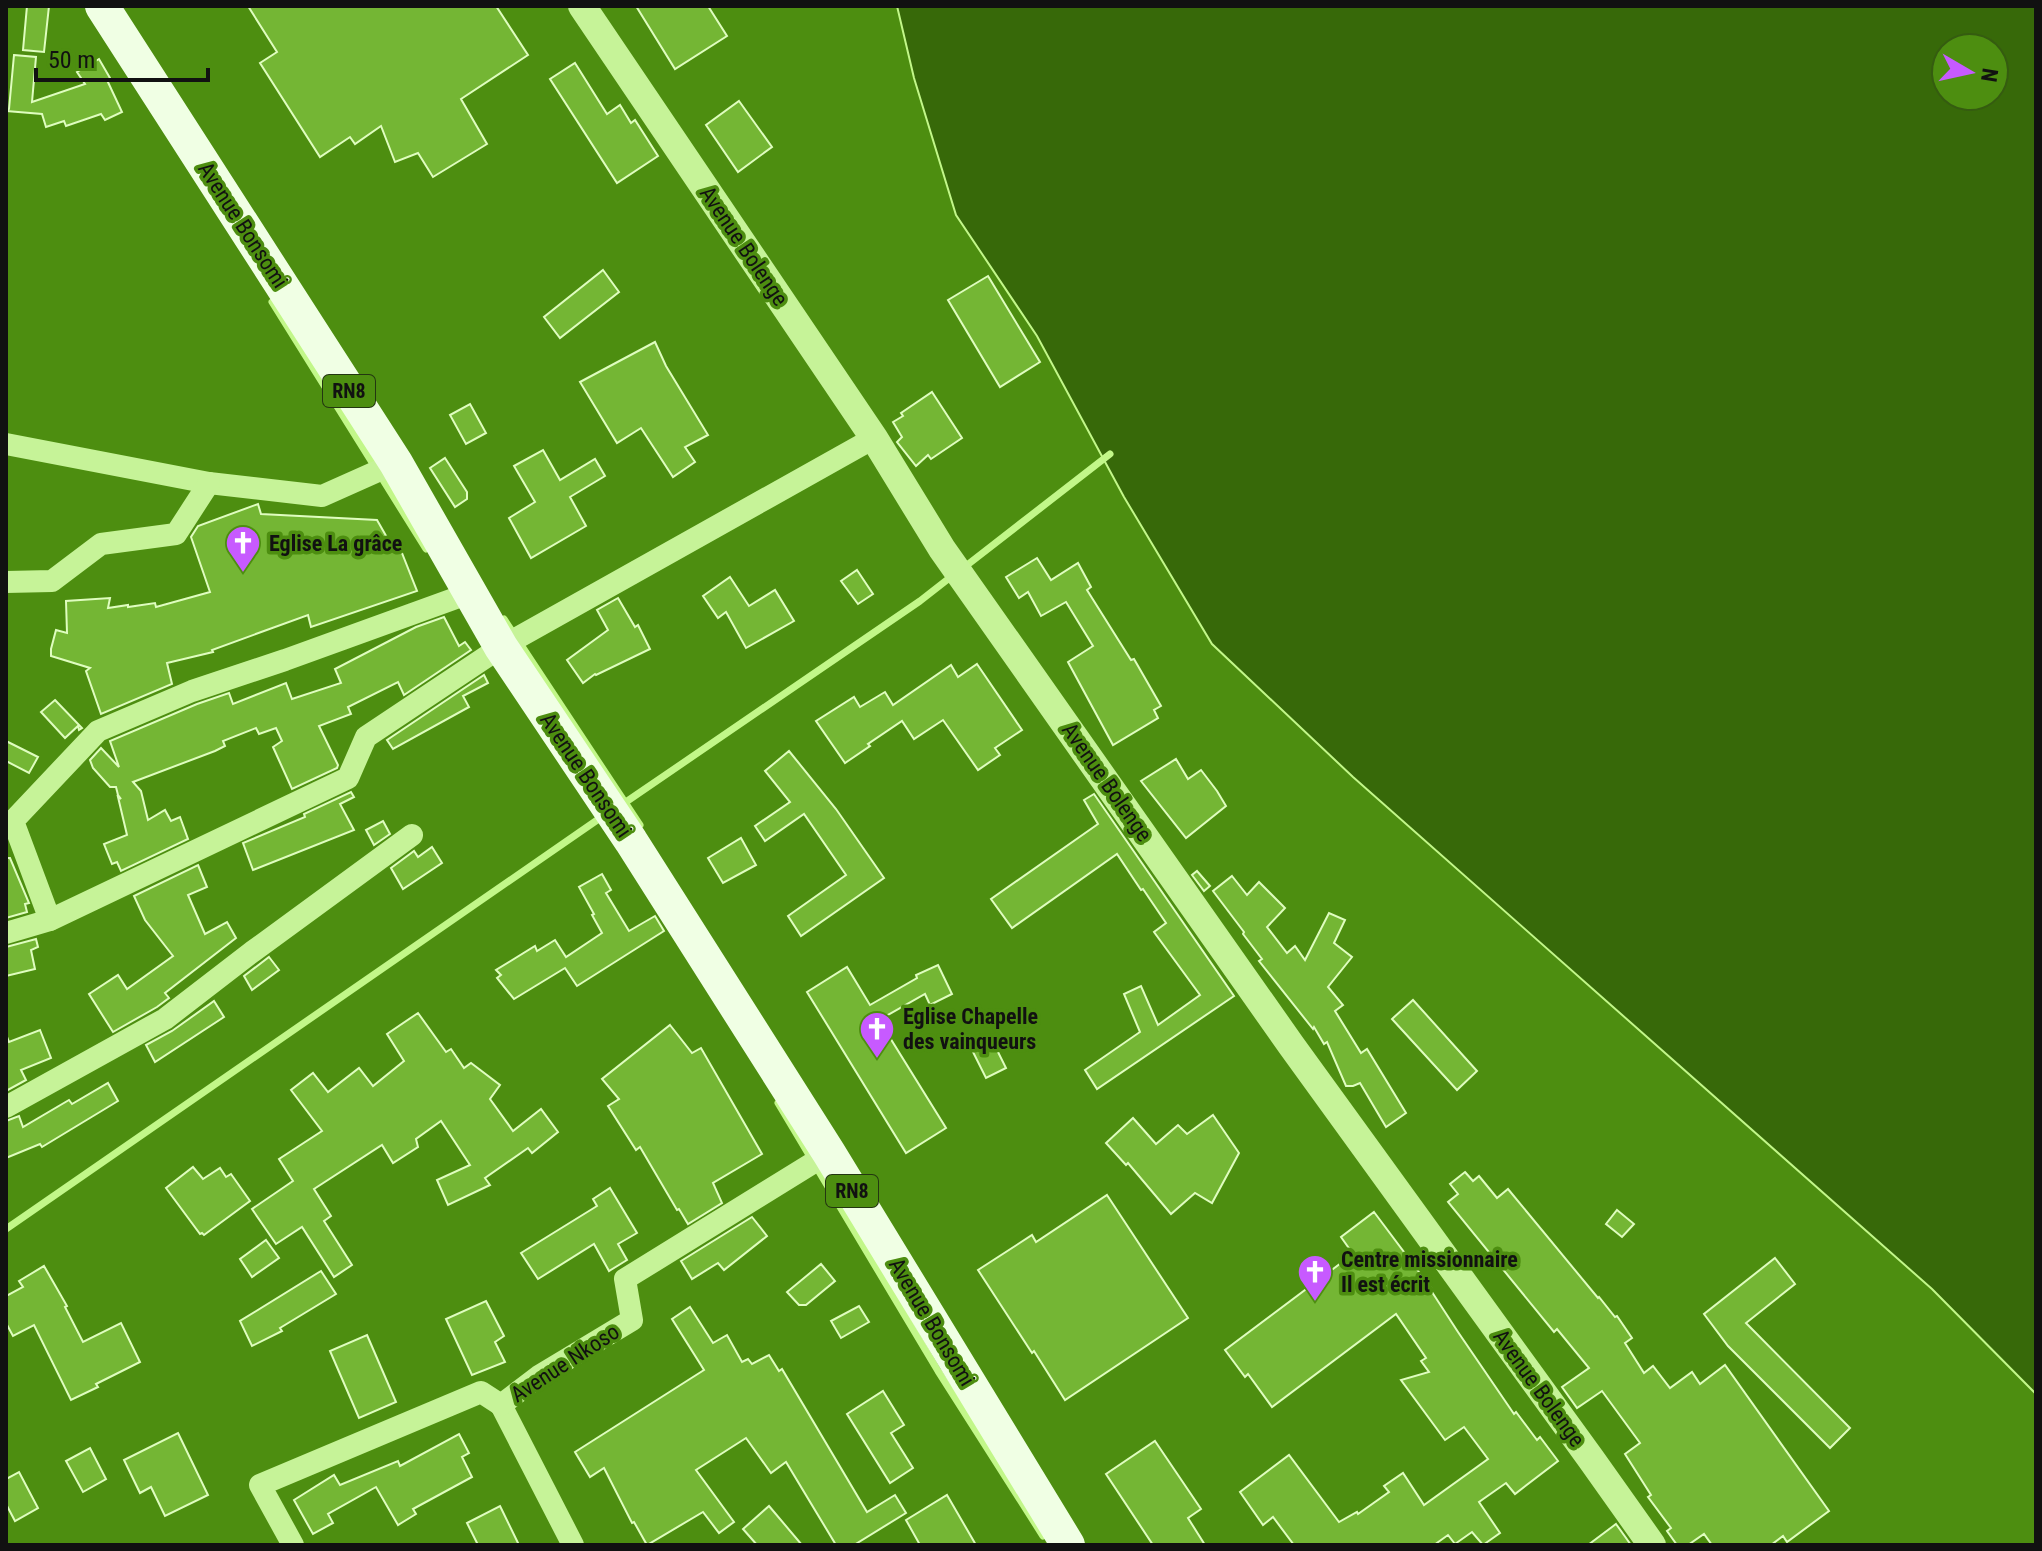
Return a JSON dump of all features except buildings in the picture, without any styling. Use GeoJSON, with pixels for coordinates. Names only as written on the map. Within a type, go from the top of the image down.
{"type":"FeatureCollection","features":[{"type":"Feature","properties":{"kind":"main road","name":"Avenue Bonsomi"},"geometry":{"type":"LineString","coordinates":[[102,6],[396,463],[501,647],[631,841],[829,1153],[1068,1545]]}},
{"type":"Feature","properties":{"kind":"street","name":"Avenue Bolenge"},"geometry":{"type":"LineString","coordinates":[[582,6],[874,438],[942,549],[1291,1045],[1652,1545]]}},
{"type":"Feature","properties":{"kind":"street"},"geometry":{"type":"LineString","coordinates":[[6,933],[50,920],[348,778],[366,737],[501,647],[874,438]]}},
{"type":"Feature","properties":{"kind":"street"},"geometry":{"type":"LineString","coordinates":[[6,444],[209,483],[322,496],[396,463]]}},
{"type":"Feature","properties":{"kind":"street"},"geometry":{"type":"LineString","coordinates":[[6,582],[52,581],[101,544],[176,534],[209,483]]}},
{"type":"Feature","properties":{"kind":"street"},"geometry":{"type":"LineString","coordinates":[[50,920],[13,821],[98,731],[192,691],[470,593]]}},
{"type":"Feature","properties":{"kind":"street"},"geometry":{"type":"LineString","coordinates":[[6,1107],[165,1019],[412,835]]}},
{"type":"Feature","properties":{"kind":"street","name":"Avenue Nkoso"},"geometry":{"type":"LineString","coordinates":[[293,1545],[260,1485],[481,1392],[501,1405],[539,1376],[632,1320],[625,1279],[829,1153]]}},
{"type":"Feature","properties":{"kind":"street"},"geometry":{"type":"LineString","coordinates":[[501,1405],[573,1545]]}},
{"type":"Feature","properties":{"kind":"shaded area"},"geometry":{"type":"Polygon","coordinates":[[[897,6],[2036,6],[2036,1394],[1932,1289],[1353,777],[1212,644],[1124,497],[1037,336],[956,215],[914,78],[897,6]]]}},
{"type":"Feature","properties":{"kind":"waterway"},"geometry":{"type":"LineString","coordinates":[[272,302],[426,549]]}},
{"type":"Feature","properties":{"kind":"waterway"},"geometry":{"type":"LineString","coordinates":[[962,569],[1110,454]]}},
{"type":"Feature","properties":{"kind":"waterway"},"geometry":{"type":"LineString","coordinates":[[620,806],[952,576]]}},
{"type":"Feature","properties":{"kind":"waterway"},"geometry":{"type":"LineString","coordinates":[[504,619],[640,825]]}},
{"type":"Feature","properties":{"kind":"waterway"},"geometry":{"type":"LineString","coordinates":[[6,1229],[603,816]]}},
{"type":"Feature","properties":{"kind":"waterway"},"geometry":{"type":"LineString","coordinates":[[778,1103],[938,1371],[1043,1536]]}},
{"type":"Feature","properties":{"kind":"place","name":"Eglise La grâce"},"geometry":{"type":"Point","coordinates":[243,574]}},
{"type":"Feature","properties":{"kind":"place","name":"Eglise Chapelle des vainqueurs"},"geometry":{"type":"Point","coordinates":[877,1060]}},
{"type":"Feature","properties":{"kind":"place","name":"Centre missionnaire Il est écrit"},"geometry":{"type":"Point","coordinates":[1315,1303]}}]}
